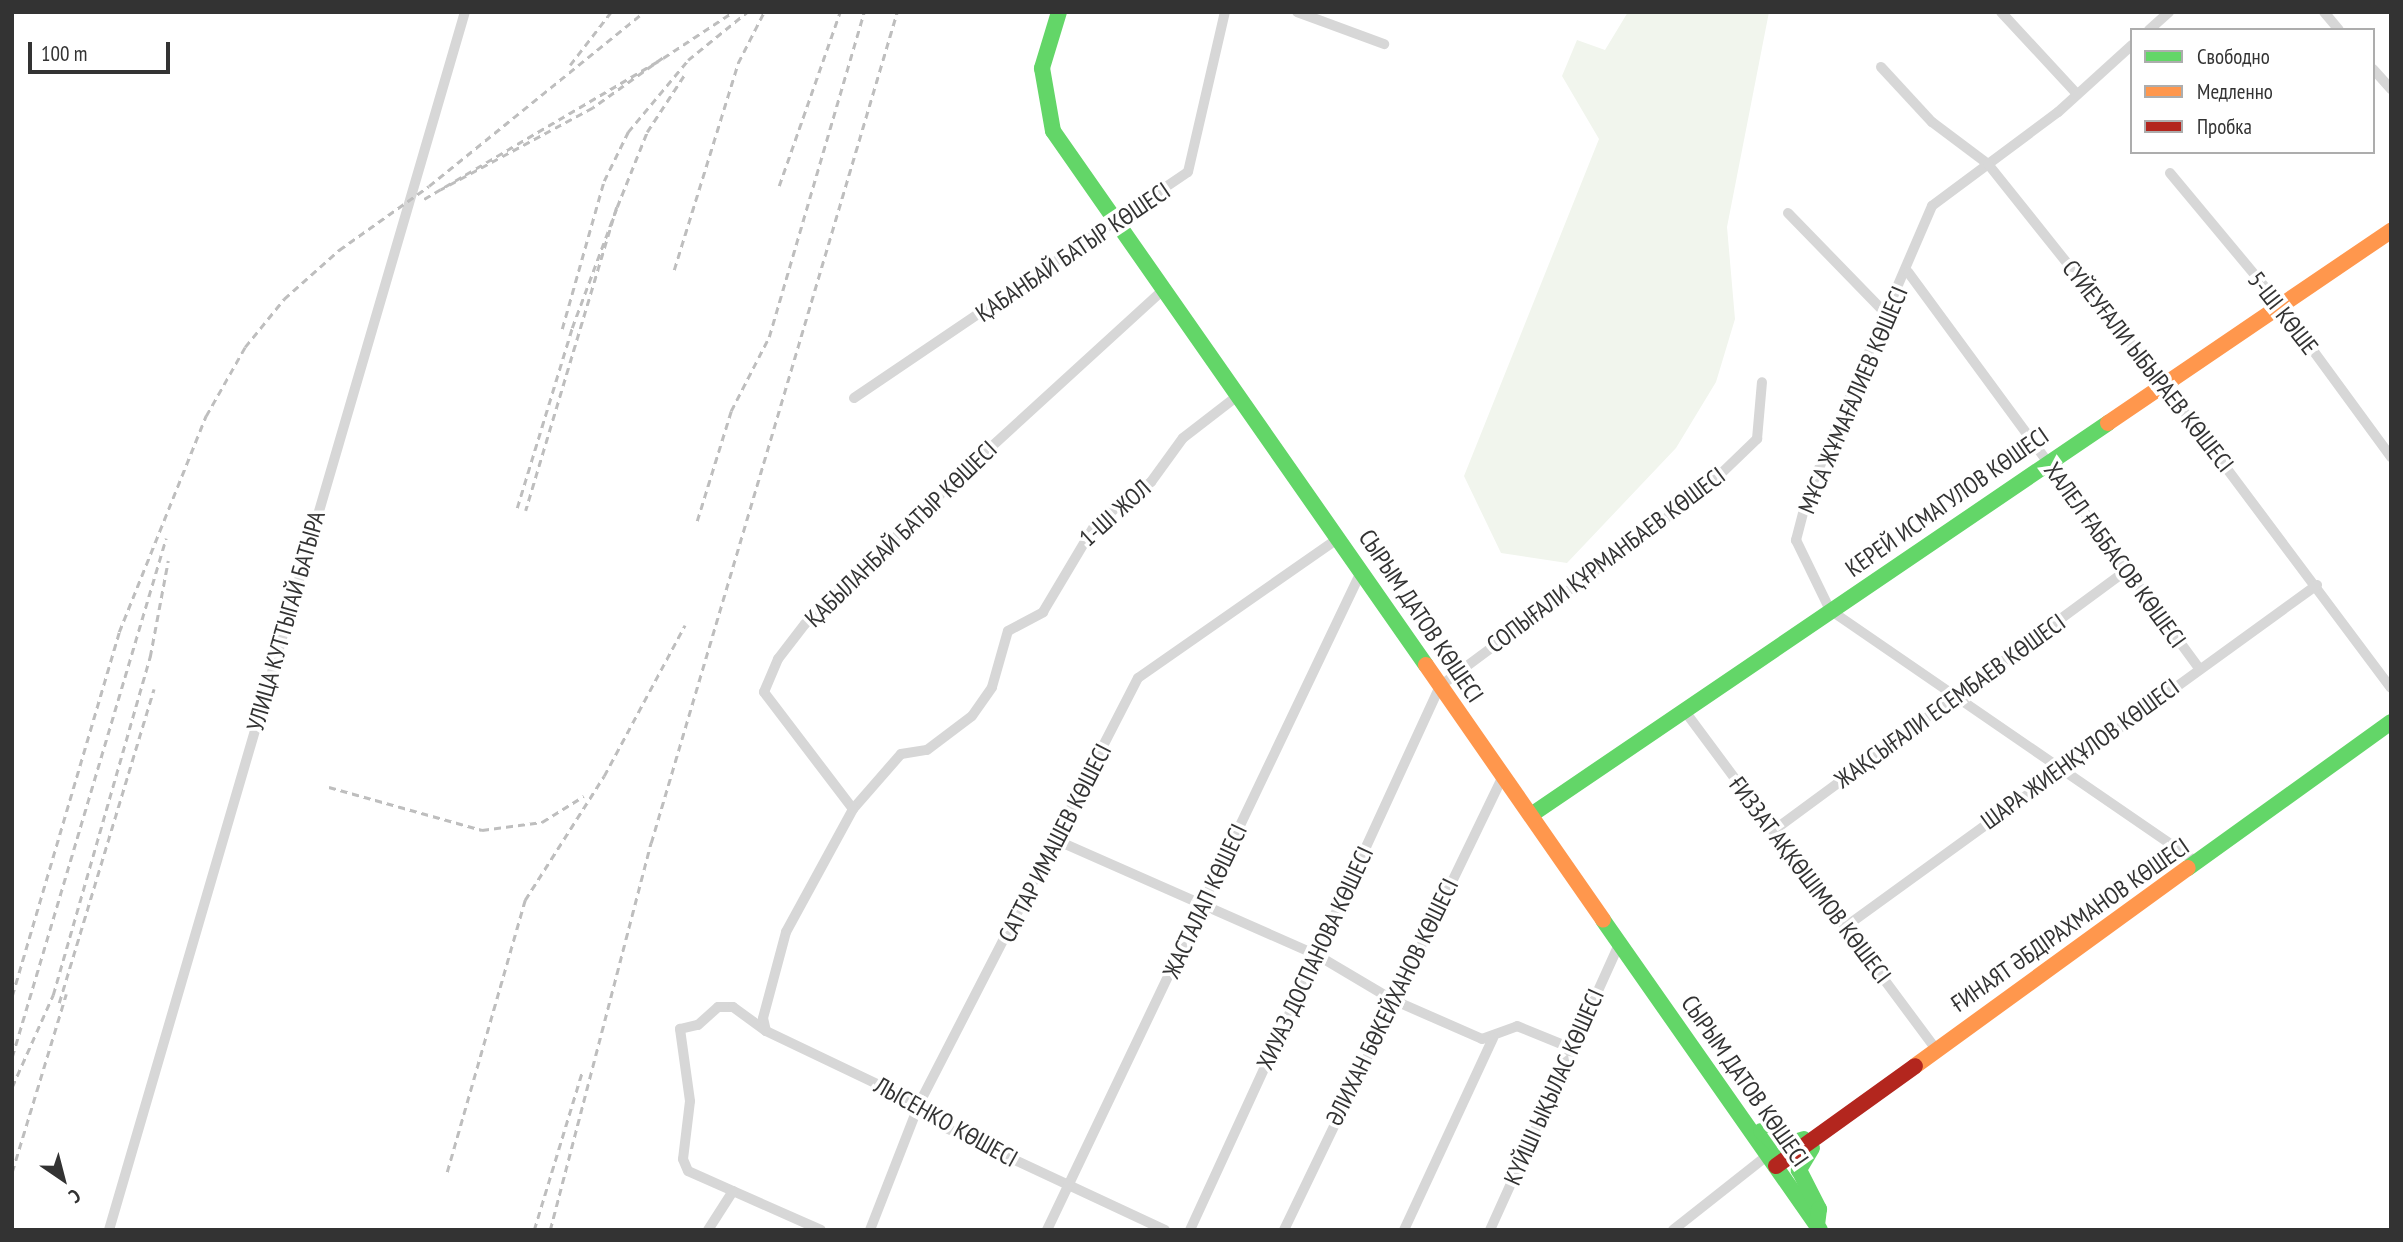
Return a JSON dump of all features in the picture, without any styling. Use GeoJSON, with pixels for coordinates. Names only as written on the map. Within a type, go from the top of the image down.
{"type":"FeatureCollection","features":[{"type":"Feature","properties":{"kind":"street","name":"УЛИЦА КУТТЫГАЙ БАТЫРА"},"geometry":{"type":"LineString","coordinates":[[109,1230],[465,12]]}},
{"type":"Feature","properties":{"kind":"street","name":"СЫРЫМ ДАТОВ КӨШЕСІ"},"geometry":{"type":"LineString","coordinates":[[1059,12],[1042,68],[1047,117],[1818,1227]]}},
{"type":"Feature","properties":{"kind":"street","name":"ҚАБАНБАЙ БАТЫР КӨШЕСІ"},"geometry":{"type":"LineString","coordinates":[[854,398],[1188,173],[1226,12]]}},
{"type":"Feature","properties":{"kind":"street"},"geometry":{"type":"LineString","coordinates":[[1297,12],[1384,44]]}},
{"type":"Feature","properties":{"kind":"street"},"geometry":{"type":"LineString","coordinates":[[2001,12],[2077,94]]}},
{"type":"Feature","properties":{"kind":"street"},"geometry":{"type":"LineString","coordinates":[[2151,28],[2169,12]]}},
{"type":"Feature","properties":{"kind":"street"},"geometry":{"type":"LineString","coordinates":[[2324,12],[2337,28]]}},
{"type":"Feature","properties":{"kind":"street","name":"МҰСА ЖҰМАҒАЛИЕВ КӨШЕСІ"},"geometry":{"type":"LineString","coordinates":[[2130,47],[2077,94],[1932,206],[1889,317],[1808,494],[1796,540],[1830,610],[1952,699],[2198,863]]}},
{"type":"Feature","properties":{"kind":"street","name":"СҮЙЕУҒАЛИ ЫБЫРАЕВ КӨШЕСI"},"geometry":{"type":"LineString","coordinates":[[1881,67],[1931,122],[1988,164],[2162,382],[2317,585],[2391,688]]}},
{"type":"Feature","properties":{"kind":"street"},"geometry":{"type":"LineString","coordinates":[[2375,71],[2391,89]]}},
{"type":"Feature","properties":{"kind":"street","name":"5-ШI КӨШЕ"},"geometry":{"type":"LineString","coordinates":[[2170,173],[2279,304],[2391,457]]}},
{"type":"Feature","properties":{"kind":"street"},"geometry":{"type":"LineString","coordinates":[[1788,213],[1889,317]]}},
{"type":"Feature","properties":{"kind":"street","name":"КЕРЕЙ ИСМАГУЛОВ КӨШЕСІ"},"geometry":{"type":"LineString","coordinates":[[1531,815],[2162,382],[2391,231]]}},
{"type":"Feature","properties":{"kind":"street","name":"ХАЛЕЛ ҒАББАСОВ КӨШЕСІ"},"geometry":{"type":"LineString","coordinates":[[1908,272],[2199,668]]}},
{"type":"Feature","properties":{"kind":"street","name":"ҚАБЫЛАНБАЙ БАТЫР КӨШЕСІ"},"geometry":{"type":"LineString","coordinates":[[853,809],[764,692],[778,659],[805,624],[955,480],[1164,289]]}},
{"type":"Feature","properties":{"kind":"street","name":"СОПЫҒАЛИ ҚҰРМАНБАЕВ КӨШЕСІ"},"geometry":{"type":"LineString","coordinates":[[1440,686],[1713,482],[1757,439],[1762,382]]}},
{"type":"Feature","properties":{"kind":"street","name":"1-ШІ ЖОЛ"},"geometry":{"type":"LineString","coordinates":[[853,809],[901,754],[928,750],[972,716],[992,687],[1008,631],[1043,612],[1096,523],[1151,482],[1183,438],[1240,394]]}},
{"type":"Feature","properties":{"kind":"street","name":"САТТАР ИМАШЕВ КӨШЕСІ"},"geometry":{"type":"LineString","coordinates":[[870,1230],[919,1104],[1138,678],[1339,538]]}},
{"type":"Feature","properties":{"kind":"street","name":"ЖАСТАЛАП КӨШЕСІ"},"geometry":{"type":"LineString","coordinates":[[1047,1230],[1070,1187],[1362,570]]}},
{"type":"Feature","properties":{"kind":"street","name":"ЖАҚСЫҒАЛИ ЕСЕМБАЕВ КӨШЕСI"},"geometry":{"type":"LineString","coordinates":[[1773,831],[2126,571]]}},
{"type":"Feature","properties":{"kind":"street","name":"ШАРА ЖИЕНҚҰЛОВ КӨШЕСІ"},"geometry":{"type":"LineString","coordinates":[[1844,927],[2059,768],[2317,585]]}},
{"type":"Feature","properties":{"kind":"street","name":"ХИУАЗ ДОСПАНОВА КӨШЕСІ"},"geometry":{"type":"LineString","coordinates":[[1191,1230],[1440,686]]}},
{"type":"Feature","properties":{"kind":"street","name":"ҒИЗЗАТ АҚКӨШІМОВ КӨШЕСI"},"geometry":{"type":"LineString","coordinates":[[1684,710],[1936,1049]]}},
{"type":"Feature","properties":{"kind":"street","name":"ҒИНАЯТ ӘБДІРАХМАНОВ КӨШЕСІ"},"geometry":{"type":"LineString","coordinates":[[1772,1160],[1836,1125],[1936,1049],[2391,722]]}},
{"type":"Feature","properties":{"kind":"street","name":"ӘЛИХАН БӨКЕЙХАНОВ КӨШЕСI"},"geometry":{"type":"LineString","coordinates":[[1284,1230],[1391,999],[1503,776]]}},
{"type":"Feature","properties":{"kind":"street"},"geometry":{"type":"LineString","coordinates":[[766,1031],[764,1018],[786,932],[853,809]]}},
{"type":"Feature","properties":{"kind":"street"},"geometry":{"type":"LineString","coordinates":[[1056,840],[1202,907],[1317,955],[1391,999],[1493,1038]]}},
{"type":"Feature","properties":{"kind":"street","name":"КҮЙШІ ЫҚЫЛАС КӨШЕСІ"},"geometry":{"type":"LineString","coordinates":[[1490,1230],[1619,944]]}},
{"type":"Feature","properties":{"kind":"street"},"geometry":{"type":"LineString","coordinates":[[766,1031],[733,1007],[718,1007],[698,1025],[680,1029],[690,1101],[683,1159],[688,1171],[821,1230]]}},
{"type":"Feature","properties":{"kind":"street"},"geometry":{"type":"LineString","coordinates":[[1404,1230],[1493,1038],[1517,1026],[1571,1048]]}},
{"type":"Feature","properties":{"kind":"street","name":"ЛЫСЕНКО КӨШЕСІ"},"geometry":{"type":"LineString","coordinates":[[766,1031],[919,1104],[944,1127],[1165,1230]]}},
{"type":"Feature","properties":{"kind":"street"},"geometry":{"type":"LineString","coordinates":[[1732,1104],[1747,1112],[1778,1147],[1836,1125]]}},
{"type":"Feature","properties":{"kind":"street"},"geometry":{"type":"LineString","coordinates":[[1818,1227],[1820,1214],[1802,1180],[1800,1161],[1836,1125]]}},
{"type":"Feature","properties":{"kind":"street"},"geometry":{"type":"LineString","coordinates":[[1673,1230],[1772,1160]]}},
{"type":"Feature","properties":{"kind":"street"},"geometry":{"type":"LineString","coordinates":[[708,1230],[733,1191]]}},
{"type":"Feature","properties":{"kind":"shaded area"},"geometry":{"type":"Polygon","coordinates":[[[1628,12],[1769,12],[1727,227],[1735,319],[1716,382],[1676,448],[1567,563],[1501,553],[1464,476],[1599,139],[1562,76],[1577,40],[1605,50],[1628,12]]]}},
{"type":"Feature","properties":{"kind":"railway"},"geometry":{"type":"LineString","coordinates":[[570,65],[611,12]]}},
{"type":"Feature","properties":{"kind":"railway"},"geometry":{"type":"LineString","coordinates":[[12,996],[119,632],[206,416],[245,347],[284,299],[339,250],[429,186],[644,12]]}},
{"type":"Feature","properties":{"kind":"railway"},"geometry":{"type":"LineString","coordinates":[[663,58],[733,12]]}},
{"type":"Feature","properties":{"kind":"railway"},"geometry":{"type":"LineString","coordinates":[[562,329],[604,181],[628,132],[688,60],[747,12]]}},
{"type":"Feature","properties":{"kind":"railway"},"geometry":{"type":"LineString","coordinates":[[674,270],[738,63],[764,12]]}},
{"type":"Feature","properties":{"kind":"railway"},"geometry":{"type":"LineString","coordinates":[[779,186],[840,12]]}},
{"type":"Feature","properties":{"kind":"railway"},"geometry":{"type":"LineString","coordinates":[[697,521],[731,411],[769,337],[864,12]]}},
{"type":"Feature","properties":{"kind":"railway"},"geometry":{"type":"LineString","coordinates":[[550,1230],[651,843],[897,12]]}},
{"type":"Feature","properties":{"kind":"railway"},"geometry":{"type":"LineString","coordinates":[[424,199],[663,58],[593,108],[441,190]]}},
{"type":"Feature","properties":{"kind":"railway"},"geometry":{"type":"LineString","coordinates":[[617,207],[647,132],[685,74]]}},
{"type":"Feature","properties":{"kind":"railway"},"geometry":{"type":"LineString","coordinates":[[517,508],[572,328],[617,207],[526,511]]}},
{"type":"Feature","properties":{"kind":"railway"},"geometry":{"type":"LineString","coordinates":[[12,1057],[166,538]]}},
{"type":"Feature","properties":{"kind":"railway"},"geometry":{"type":"LineString","coordinates":[[12,1087],[53,995],[150,657],[168,561]]}},
{"type":"Feature","properties":{"kind":"railway"},"geometry":{"type":"LineString","coordinates":[[447,1172],[525,900],[604,776],[685,625]]}},
{"type":"Feature","properties":{"kind":"railway"},"geometry":{"type":"LineString","coordinates":[[59,1003],[154,689]]}},
{"type":"Feature","properties":{"kind":"railway"},"geometry":{"type":"LineString","coordinates":[[329,787],[482,830],[542,822],[584,796]]}},
{"type":"Feature","properties":{"kind":"railway"},"geometry":{"type":"LineString","coordinates":[[12,1172],[66,994]]}},
{"type":"Feature","properties":{"kind":"railway"},"geometry":{"type":"LineString","coordinates":[[534,1230],[582,1072]]}},
{"type":"Feature","properties":{"kind":"traffic: fast"},"geometry":{"type":"LineString","coordinates":[[1059,12],[1042,68],[1053,131],[1426,665]]}},
{"type":"Feature","properties":{"kind":"traffic: fast"},"geometry":{"type":"LineString","coordinates":[[1531,815],[2108,423]]}},
{"type":"Feature","properties":{"kind":"traffic: fast"},"geometry":{"type":"LineString","coordinates":[[2188,868],[2391,722]]}},
{"type":"Feature","properties":{"kind":"traffic: fast"},"geometry":{"type":"LineString","coordinates":[[1603,920],[1820,1230]]}},
{"type":"Feature","properties":{"kind":"traffic: fast"},"geometry":{"type":"LineString","coordinates":[[1761,1131],[1778,1147],[1804,1139]]}},
{"type":"Feature","properties":{"kind":"traffic: fast"},"geometry":{"type":"LineString","coordinates":[[1812,1148],[1799,1170],[1819,1209],[1817,1225]]}},
{"type":"Feature","properties":{"kind":"traffic: slow"},"geometry":{"type":"LineString","coordinates":[[2108,423],[2391,231]]}},
{"type":"Feature","properties":{"kind":"traffic: slow"},"geometry":{"type":"LineString","coordinates":[[1426,665],[1603,920]]}},
{"type":"Feature","properties":{"kind":"traffic: slow"},"geometry":{"type":"LineString","coordinates":[[1915,1066],[2188,868]]}},
{"type":"Feature","properties":{"kind":"traffic: jam"},"geometry":{"type":"LineString","coordinates":[[1776,1166],[1915,1066]]}}]}
